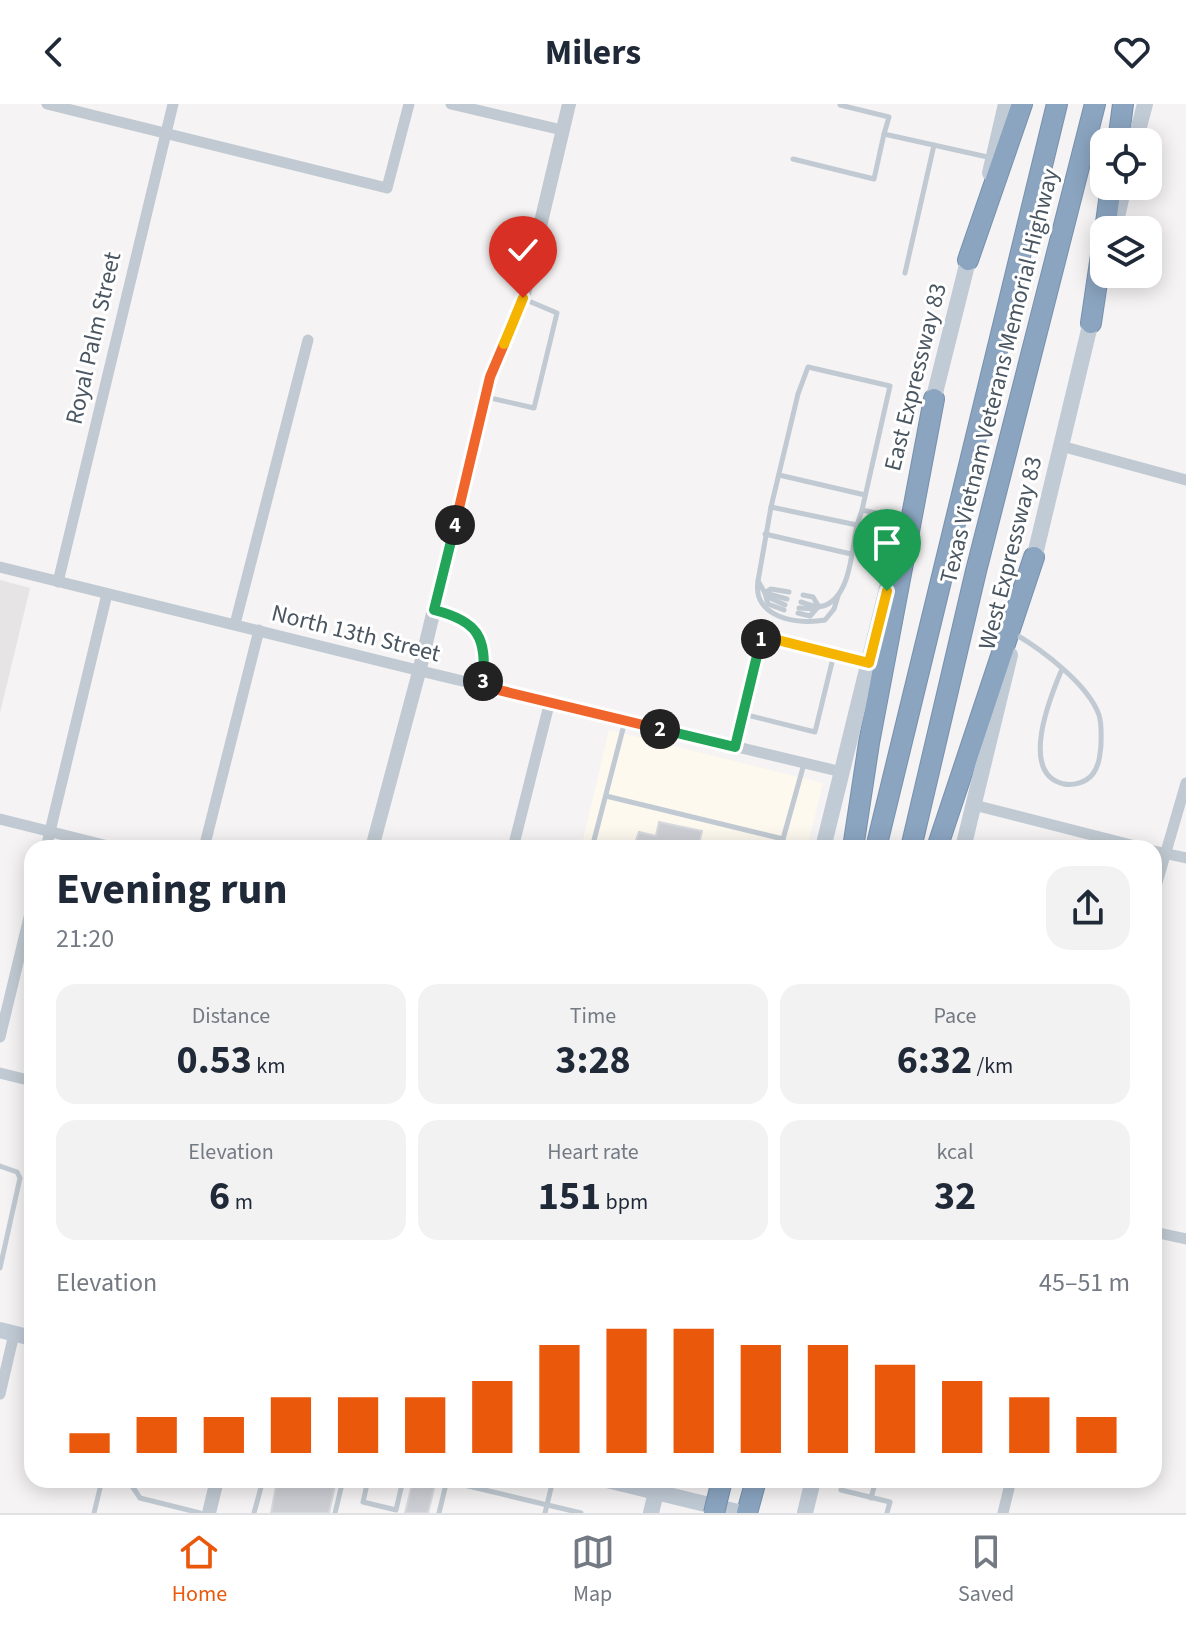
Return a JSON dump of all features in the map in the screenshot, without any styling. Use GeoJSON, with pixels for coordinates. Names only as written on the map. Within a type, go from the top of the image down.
{"type":"FeatureCollection","features":[{"type":"Feature","properties":{"kind":"highway"},"geometry":{"type":"LineString","coordinates":[[968,260],[1022,104]]}},
{"type":"Feature","properties":{"kind":"highway","name":"Texas Vietnam Veterans Memorial Highway"},"geometry":{"type":"LineString","coordinates":[[878,840],[1057,104]]}},
{"type":"Feature","properties":{"kind":"highway","name":"Texas Vietnam Veterans Memorial Highway"},"geometry":{"type":"LineString","coordinates":[[913,840],[976,571],[1095,104]]}},
{"type":"Feature","properties":{"kind":"highway"},"geometry":{"type":"LineString","coordinates":[[1120,128],[1123,104]]}},
{"type":"Feature","properties":{"kind":"highway"},"geometry":{"type":"LineString","coordinates":[[1091,323],[1096,288]]}},
{"type":"Feature","properties":{"kind":"highway"},"geometry":{"type":"LineString","coordinates":[[854,840],[869,743],[934,399]]}},
{"type":"Feature","properties":{"kind":"highway"},"geometry":{"type":"LineString","coordinates":[[940,840],[1034,557]]}},
{"type":"Feature","properties":{"kind":"highway"},"geometry":{"type":"LineString","coordinates":[[714,1513],[720,1488]]}},
{"type":"Feature","properties":{"kind":"highway"},"geometry":{"type":"LineString","coordinates":[[745,1513],[753,1488]]}},
{"type":"Feature","properties":{"kind":"main road","name":"East Expressway 83"},"geometry":{"type":"LineString","coordinates":[[825,840],[1006,104]]}},
{"type":"Feature","properties":{"kind":"main road"},"geometry":{"type":"LineString","coordinates":[[1139,128],[1145,104]]}},
{"type":"Feature","properties":{"kind":"main road","name":"West Expressway 83"},"geometry":{"type":"LineString","coordinates":[[965,840],[1100,288]]}},
{"type":"Feature","properties":{"kind":"main road"},"geometry":{"type":"LineString","coordinates":[[651,1513],[657,1488]]}},
{"type":"Feature","properties":{"kind":"main road"},"geometry":{"type":"LineString","coordinates":[[664,1488],[745,1513]]}},
{"type":"Feature","properties":{"kind":"main road"},"geometry":{"type":"LineString","coordinates":[[805,1513],[811,1488]]}},
{"type":"Feature","properties":{"kind":"street"},"geometry":{"type":"LineString","coordinates":[[47,104],[387,188],[409,104]]}},
{"type":"Feature","properties":{"kind":"street","name":"Royal Palm Street"},"geometry":{"type":"LineString","coordinates":[[58,582],[173,104]]}},
{"type":"Feature","properties":{"kind":"street"},"geometry":{"type":"LineString","coordinates":[[451,104],[562,130]]}},
{"type":"Feature","properties":{"kind":"street"},"geometry":{"type":"LineString","coordinates":[[374,840],[419,672],[490,377],[523,298],[569,104]]}},
{"type":"Feature","properties":{"kind":"street"},"geometry":{"type":"LineString","coordinates":[[235,624],[308,340]]}},
{"type":"Feature","properties":{"kind":"street"},"geometry":{"type":"LineString","coordinates":[[1061,446],[1186,480]]}},
{"type":"Feature","properties":{"kind":"street","name":"North 13th Street"},"geometry":{"type":"LineString","coordinates":[[0,567],[419,672],[842,772]]}},
{"type":"Feature","properties":{"kind":"street"},"geometry":{"type":"LineString","coordinates":[[48,840],[107,594]]}},
{"type":"Feature","properties":{"kind":"street"},"geometry":{"type":"LineString","coordinates":[[206,840],[259,630]]}},
{"type":"Feature","properties":{"kind":"street"},"geometry":{"type":"LineString","coordinates":[[515,840],[550,701]]}},
{"type":"Feature","properties":{"kind":"street"},"geometry":{"type":"LineString","coordinates":[[1162,846],[1184,805],[1186,783]]}},
{"type":"Feature","properties":{"kind":"street"},"geometry":{"type":"LineString","coordinates":[[974,805],[1112,840]]}},
{"type":"Feature","properties":{"kind":"street"},"geometry":{"type":"LineString","coordinates":[[0,819],[83,840]]}},
{"type":"Feature","properties":{"kind":"street"},"geometry":{"type":"LineString","coordinates":[[1162,853],[1186,858]]}},
{"type":"Feature","properties":{"kind":"street"},"geometry":{"type":"LineString","coordinates":[[0,1037],[24,938]]}},
{"type":"Feature","properties":{"kind":"street"},"geometry":{"type":"LineString","coordinates":[[0,1073],[24,1079]]}},
{"type":"Feature","properties":{"kind":"street"},"geometry":{"type":"LineString","coordinates":[[1162,1234],[1186,1239]]}},
{"type":"Feature","properties":{"kind":"street"},"geometry":{"type":"LineString","coordinates":[[1,1386],[7,1332]]}},
{"type":"Feature","properties":{"kind":"street"},"geometry":{"type":"LineString","coordinates":[[209,1513],[215,1488]]}},
{"type":"Feature","properties":{"kind":"street"},"geometry":{"type":"LineString","coordinates":[[1003,1513],[1009,1488]]}},
{"type":"Feature","properties":{"kind":"lane"},"geometry":{"type":"LineString","coordinates":[[793,159],[874,179],[889,117],[840,105]]}},
{"type":"Feature","properties":{"kind":"lane"},"geometry":{"type":"LineString","coordinates":[[884,134],[993,158]]}},
{"type":"Feature","properties":{"kind":"lane"},"geometry":{"type":"LineString","coordinates":[[905,273],[934,145]]}},
{"type":"Feature","properties":{"kind":"lane"},"geometry":{"type":"LineString","coordinates":[[485,397],[534,408],[557,313],[523,298]]}},
{"type":"Feature","properties":{"kind":"lane"},"geometry":{"type":"LineString","coordinates":[[808,367],[890,386],[865,495],[844,586],[834,609],[825,620],[801,623],[783,618],[765,607],[756,591],[765,534],[798,394],[808,367]]}},
{"type":"Feature","properties":{"kind":"lane"},"geometry":{"type":"LineString","coordinates":[[779,475],[865,495]]}},
{"type":"Feature","properties":{"kind":"lane"},"geometry":{"type":"LineString","coordinates":[[771,507],[857,525]]}},
{"type":"Feature","properties":{"kind":"lane"},"geometry":{"type":"LineString","coordinates":[[862,510],[904,519]]}},
{"type":"Feature","properties":{"kind":"lane"},"geometry":{"type":"LineString","coordinates":[[765,534],[851,554]]}},
{"type":"Feature","properties":{"kind":"lane"},"geometry":{"type":"LineString","coordinates":[[758,581],[765,593],[770,599],[786,602],[771,589],[765,593]]}},
{"type":"Feature","properties":{"kind":"lane"},"geometry":{"type":"LineString","coordinates":[[819,607],[810,616],[800,605],[819,607],[838,596]]}},
{"type":"Feature","properties":{"kind":"lane"},"geometry":{"type":"LineString","coordinates":[[434,610],[464,620],[480,636],[485,657],[482,686]]}},
{"type":"Feature","properties":{"kind":"lane"},"geometry":{"type":"LineString","coordinates":[[1015,634],[1044,651],[1062,669],[1094,706],[1101,728],[1100,756],[1094,774],[1082,783],[1061,783],[1043,768],[1040,747],[1043,723],[1062,669]]}},
{"type":"Feature","properties":{"kind":"lane"},"geometry":{"type":"LineString","coordinates":[[735,747],[762,636],[869,663]]}},
{"type":"Feature","properties":{"kind":"lane"},"geometry":{"type":"LineString","coordinates":[[743,714],[815,732],[834,654]]}},
{"type":"Feature","properties":{"kind":"lane"},"geometry":{"type":"LineString","coordinates":[[594,840],[625,720]]}},
{"type":"Feature","properties":{"kind":"lane"},"geometry":{"type":"LineString","coordinates":[[606,796],[783,839],[804,763]]}},
{"type":"Feature","properties":{"kind":"lane"},"geometry":{"type":"LineString","coordinates":[[0,1166],[17,1172],[20,1178],[0,1268]]}},
{"type":"Feature","properties":{"kind":"lane"},"geometry":{"type":"LineString","coordinates":[[94,1513],[100,1488]]}},
{"type":"Feature","properties":{"kind":"lane"},"geometry":{"type":"LineString","coordinates":[[133,1488],[140,1498],[200,1513]]}},
{"type":"Feature","properties":{"kind":"lane"},"geometry":{"type":"LineString","coordinates":[[254,1513],[261,1488]]}},
{"type":"Feature","properties":{"kind":"lane"},"geometry":{"type":"LineString","coordinates":[[335,1513],[341,1488]]}},
{"type":"Feature","properties":{"kind":"lane"},"geometry":{"type":"LineString","coordinates":[[366,1488],[363,1502],[396,1510],[401,1488]]}},
{"type":"Feature","properties":{"kind":"lane"},"geometry":{"type":"LineString","coordinates":[[439,1513],[445,1488]]}},
{"type":"Feature","properties":{"kind":"lane"},"geometry":{"type":"LineString","coordinates":[[476,1488],[581,1513]]}},
{"type":"Feature","properties":{"kind":"lane"},"geometry":{"type":"LineString","coordinates":[[545,1513],[551,1488]]}},
{"type":"Feature","properties":{"kind":"lane"},"geometry":{"type":"LineString","coordinates":[[842,1488],[890,1502],[887,1513]]}},
{"type":"Feature","properties":{"kind":"lane"},"geometry":{"type":"LineString","coordinates":[[871,1498],[874,1488]]}},
{"type":"Feature","properties":{"kind":"shaded area"},"geometry":{"type":"Polygon","coordinates":[[[0,580],[30,588],[0,713],[0,580]]]}},
{"type":"Feature","properties":{"kind":"shaded area"},"geometry":{"type":"Polygon","coordinates":[[[609,730],[823,783],[809,840],[583,840],[609,730]]]}},
{"type":"Feature","properties":{"kind":"building"},"geometry":{"type":"Polygon","coordinates":[[[659,822],[702,831],[700,840],[636,840],[639,832],[656,836],[659,822]]]}},
{"type":"Feature","properties":{"kind":"building"},"geometry":{"type":"Polygon","coordinates":[[[276,1488],[334,1488],[329,1513],[271,1513],[276,1488]]]}},
{"type":"Feature","properties":{"kind":"building"},"geometry":{"type":"Polygon","coordinates":[[[411,1488],[434,1488],[428,1513],[405,1513],[411,1488]]]}},
{"type":"Feature","properties":{"kind":"route"},"geometry":{"type":"LineString","coordinates":[[523,298],[490,377],[434,610],[464,620],[480,636],[485,657],[482,686],[735,747],[762,636],[869,663],[887,591]]}}]}
